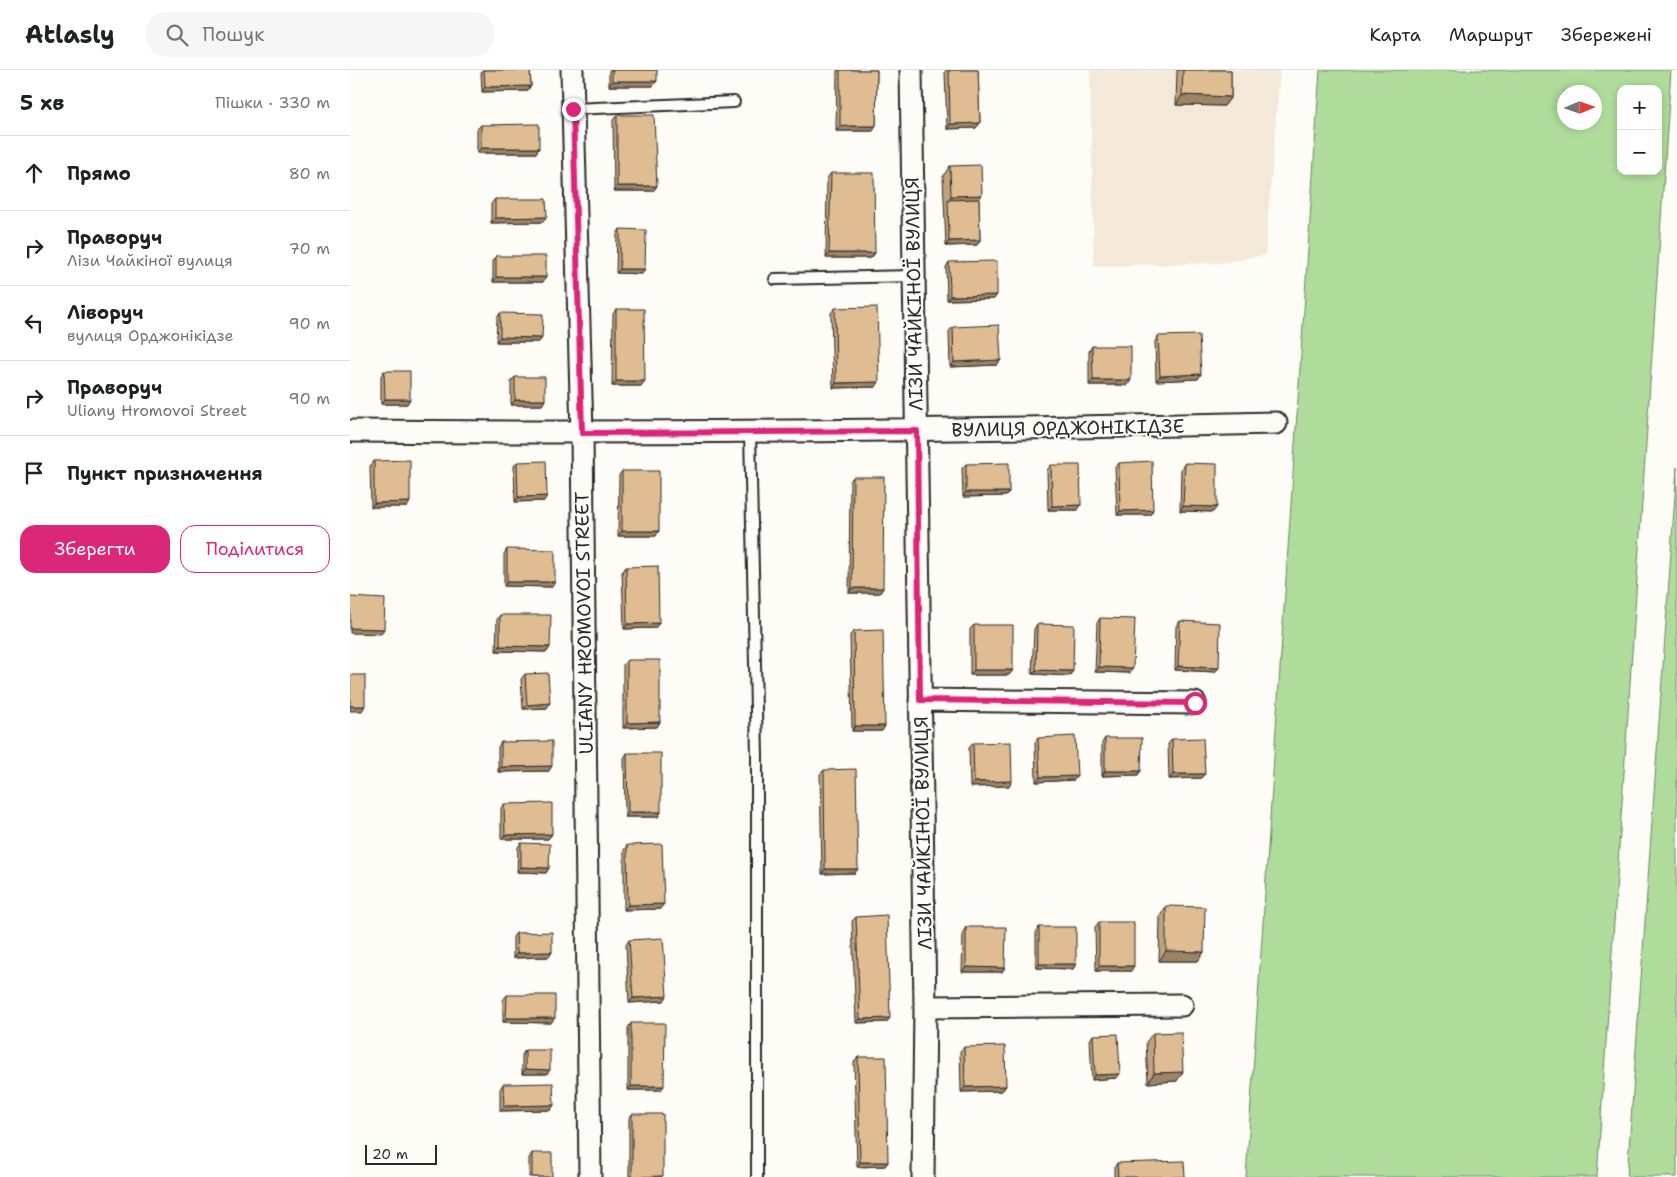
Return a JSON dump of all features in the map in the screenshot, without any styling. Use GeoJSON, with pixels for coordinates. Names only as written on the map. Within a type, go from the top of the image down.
{"type":"FeatureCollection","features":[{"type":"Feature","properties":{"kind":"street","name":"ULIANY HROMOVOI STREET"},"geometry":{"type":"LineString","coordinates":[[572,70],[582,433],[590,1177]]}},
{"type":"Feature","properties":{"kind":"street","name":"ЛІЗИ ЧАЙКІНОЇ ВУЛИЦЯ"},"geometry":{"type":"LineString","coordinates":[[910,70],[926,1007],[923,1177]]}},
{"type":"Feature","properties":{"kind":"street","name":"ВУЛИЦЯ ОРДЖОНІКІДЗЕ"},"geometry":{"type":"LineString","coordinates":[[350,431],[582,433],[917,431],[1276,423]]}},
{"type":"Feature","properties":{"kind":"street"},"geometry":{"type":"LineString","coordinates":[[920,700],[1195,703]]}},
{"type":"Feature","properties":{"kind":"street"},"geometry":{"type":"LineString","coordinates":[[926,1007],[1182,1005]]}},
{"type":"Feature","properties":{"kind":"lane"},"geometry":{"type":"LineString","coordinates":[[573,109],[734,102]]}},
{"type":"Feature","properties":{"kind":"lane"},"geometry":{"type":"LineString","coordinates":[[775,279],[914,276]]}},
{"type":"Feature","properties":{"kind":"lane"},"geometry":{"type":"LineString","coordinates":[[750,432],[757,756],[757,1177]]}},
{"type":"Feature","properties":{"kind":"shaded area"},"geometry":{"type":"Polygon","coordinates":[[[1090,70],[1280,70],[1265,255],[1221,263],[1094,266],[1090,70]]]}},
{"type":"Feature","properties":{"kind":"green space"},"geometry":{"type":"Polygon","coordinates":[[[1320,70],[1671,70],[1597,1177],[1246,1177],[1320,70]]]}},
{"type":"Feature","properties":{"kind":"green space"},"geometry":{"type":"Polygon","coordinates":[[[1677,467],[1677,1177],[1627,1177],[1677,467]]]}},
{"type":"Feature","properties":{"kind":"building"},"geometry":{"type":"Polygon","coordinates":[[[484,70],[530,70],[531,86],[485,87],[484,70]]]}},
{"type":"Feature","properties":{"kind":"building"},"geometry":{"type":"Polygon","coordinates":[[[612,70],[657,70],[657,81],[612,81],[612,70]]]}},
{"type":"Feature","properties":{"kind":"building"},"geometry":{"type":"Polygon","coordinates":[[[840,70],[877,70],[876,126],[840,126],[840,70]]]}},
{"type":"Feature","properties":{"kind":"building"},"geometry":{"type":"Polygon","coordinates":[[[949,70],[978,70],[980,123],[950,124],[949,70]]]}},
{"type":"Feature","properties":{"kind":"building"},"geometry":{"type":"Polygon","coordinates":[[[1183,70],[1231,70],[1231,97],[1182,95],[1183,70]]]}},
{"type":"Feature","properties":{"kind":"building"},"geometry":{"type":"Polygon","coordinates":[[[617,115],[654,115],[657,186],[617,186],[617,115]]]}},
{"type":"Feature","properties":{"kind":"building"},"geometry":{"type":"Polygon","coordinates":[[[539,124],[539,148],[481,148],[481,125],[539,124]]]}},
{"type":"Feature","properties":{"kind":"building"},"geometry":{"type":"Polygon","coordinates":[[[981,165],[982,195],[951,196],[950,166],[981,165]]]}},
{"type":"Feature","properties":{"kind":"building"},"geometry":{"type":"Polygon","coordinates":[[[831,173],[874,173],[875,253],[829,253],[831,173]]]}},
{"type":"Feature","properties":{"kind":"building"},"geometry":{"type":"Polygon","coordinates":[[[495,199],[546,199],[547,217],[495,218],[495,199]]]}},
{"type":"Feature","properties":{"kind":"building"},"geometry":{"type":"Polygon","coordinates":[[[979,199],[980,240],[949,241],[948,200],[979,199]]]}},
{"type":"Feature","properties":{"kind":"building"},"geometry":{"type":"Polygon","coordinates":[[[620,229],[646,230],[645,269],[620,269],[620,229]]]}},
{"type":"Feature","properties":{"kind":"building"},"geometry":{"type":"Polygon","coordinates":[[[496,256],[546,256],[546,277],[496,277],[496,256]]]}},
{"type":"Feature","properties":{"kind":"building"},"geometry":{"type":"Polygon","coordinates":[[[997,261],[997,295],[950,296],[949,262],[997,261]]]}},
{"type":"Feature","properties":{"kind":"building"},"geometry":{"type":"Polygon","coordinates":[[[877,307],[879,382],[836,383],[835,308],[877,307]]]}},
{"type":"Feature","properties":{"kind":"building"},"geometry":{"type":"Polygon","coordinates":[[[616,309],[644,309],[645,381],[616,381],[616,309]]]}},
{"type":"Feature","properties":{"kind":"building"},"geometry":{"type":"Polygon","coordinates":[[[500,313],[543,314],[542,338],[500,337],[500,313]]]}},
{"type":"Feature","properties":{"kind":"building"},"geometry":{"type":"Polygon","coordinates":[[[999,325],[1001,360],[954,362],[953,327],[999,325]]]}},
{"type":"Feature","properties":{"kind":"building"},"geometry":{"type":"Polygon","coordinates":[[[1199,335],[1201,374],[1160,376],[1158,336],[1199,335]]]}},
{"type":"Feature","properties":{"kind":"building"},"geometry":{"type":"Polygon","coordinates":[[[1092,346],[1131,346],[1131,380],[1093,380],[1092,346]]]}},
{"type":"Feature","properties":{"kind":"building"},"geometry":{"type":"Polygon","coordinates":[[[384,371],[410,371],[410,399],[385,399],[384,371]]]}},
{"type":"Feature","properties":{"kind":"building"},"geometry":{"type":"Polygon","coordinates":[[[515,377],[545,377],[545,400],[515,400],[515,377]]]}},
{"type":"Feature","properties":{"kind":"building"},"geometry":{"type":"Polygon","coordinates":[[[410,460],[410,502],[374,503],[374,461],[410,460]]]}},
{"type":"Feature","properties":{"kind":"building"},"geometry":{"type":"Polygon","coordinates":[[[546,461],[547,496],[518,497],[517,462],[546,461]]]}},
{"type":"Feature","properties":{"kind":"building"},"geometry":{"type":"Polygon","coordinates":[[[1152,461],[1153,510],[1120,511],[1119,463],[1152,461]]]}},
{"type":"Feature","properties":{"kind":"building"},"geometry":{"type":"Polygon","coordinates":[[[1009,463],[1009,492],[966,492],[966,464],[1009,463]]]}},
{"type":"Feature","properties":{"kind":"building"},"geometry":{"type":"Polygon","coordinates":[[[1185,463],[1217,464],[1217,507],[1183,506],[1185,463]]]}},
{"type":"Feature","properties":{"kind":"building"},"geometry":{"type":"Polygon","coordinates":[[[1051,465],[1080,465],[1081,505],[1052,506],[1051,465]]]}},
{"type":"Feature","properties":{"kind":"building"},"geometry":{"type":"Polygon","coordinates":[[[622,471],[659,471],[659,531],[622,531],[622,471]]]}},
{"type":"Feature","properties":{"kind":"building"},"geometry":{"type":"Polygon","coordinates":[[[853,477],[884,477],[883,588],[852,588],[853,477]]]}},
{"type":"Feature","properties":{"kind":"building"},"geometry":{"type":"Polygon","coordinates":[[[507,549],[555,550],[555,582],[507,582],[507,549]]]}},
{"type":"Feature","properties":{"kind":"building"},"geometry":{"type":"Polygon","coordinates":[[[658,566],[659,623],[627,624],[626,567],[658,566]]]}},
{"type":"Feature","properties":{"kind":"building"},"geometry":{"type":"Polygon","coordinates":[[[350,597],[385,599],[384,629],[350,628],[350,597]]]}},
{"type":"Feature","properties":{"kind":"building"},"geometry":{"type":"Polygon","coordinates":[[[500,615],[551,615],[550,647],[500,646],[500,615]]]}},
{"type":"Feature","properties":{"kind":"building"},"geometry":{"type":"Polygon","coordinates":[[[1100,618],[1135,619],[1133,668],[1099,667],[1100,618]]]}},
{"type":"Feature","properties":{"kind":"building"},"geometry":{"type":"Polygon","coordinates":[[[1180,621],[1220,623],[1219,668],[1178,666],[1180,621]]]}},
{"type":"Feature","properties":{"kind":"building"},"geometry":{"type":"Polygon","coordinates":[[[1037,624],[1074,625],[1073,671],[1036,670],[1037,624]]]}},
{"type":"Feature","properties":{"kind":"building"},"geometry":{"type":"Polygon","coordinates":[[[974,625],[1013,625],[1013,670],[974,670],[974,625]]]}},
{"type":"Feature","properties":{"kind":"building"},"geometry":{"type":"Polygon","coordinates":[[[883,630],[885,726],[855,726],[854,631],[883,630]]]}},
{"type":"Feature","properties":{"kind":"building"},"geometry":{"type":"Polygon","coordinates":[[[627,660],[660,660],[660,722],[627,723],[627,660]]]}},
{"type":"Feature","properties":{"kind":"building"},"geometry":{"type":"Polygon","coordinates":[[[548,673],[550,703],[527,705],[525,674],[548,673]]]}},
{"type":"Feature","properties":{"kind":"building"},"geometry":{"type":"Polygon","coordinates":[[[350,675],[365,675],[365,706],[350,706],[350,675]]]}},
{"type":"Feature","properties":{"kind":"building"},"geometry":{"type":"Polygon","coordinates":[[[1075,736],[1077,776],[1040,777],[1038,738],[1075,736]]]}},
{"type":"Feature","properties":{"kind":"building"},"geometry":{"type":"Polygon","coordinates":[[[1105,738],[1142,738],[1141,771],[1105,771],[1105,738]]]}},
{"type":"Feature","properties":{"kind":"building"},"geometry":{"type":"Polygon","coordinates":[[[1203,738],[1205,774],[1173,774],[1172,739],[1203,738]]]}},
{"type":"Feature","properties":{"kind":"building"},"geometry":{"type":"Polygon","coordinates":[[[552,741],[552,766],[501,767],[501,742],[552,741]]]}},
{"type":"Feature","properties":{"kind":"building"},"geometry":{"type":"Polygon","coordinates":[[[1011,742],[1012,781],[974,782],[973,743],[1011,742]]]}},
{"type":"Feature","properties":{"kind":"building"},"geometry":{"type":"Polygon","coordinates":[[[627,753],[661,753],[661,812],[628,812],[627,753]]]}},
{"type":"Feature","properties":{"kind":"building"},"geometry":{"type":"Polygon","coordinates":[[[856,769],[858,869],[825,869],[824,770],[856,769]]]}},
{"type":"Feature","properties":{"kind":"building"},"geometry":{"type":"Polygon","coordinates":[[[552,803],[552,834],[505,835],[504,804],[552,803]]]}},
{"type":"Feature","properties":{"kind":"building"},"geometry":{"type":"Polygon","coordinates":[[[521,843],[550,844],[549,868],[521,867],[521,843]]]}},
{"type":"Feature","properties":{"kind":"building"},"geometry":{"type":"Polygon","coordinates":[[[662,844],[664,904],[628,905],[627,845],[662,844]]]}},
{"type":"Feature","properties":{"kind":"building"},"geometry":{"type":"Polygon","coordinates":[[[1166,906],[1205,907],[1204,952],[1166,951],[1166,906]]]}},
{"type":"Feature","properties":{"kind":"building"},"geometry":{"type":"Polygon","coordinates":[[[887,915],[890,1018],[860,1019],[856,917],[887,915]]]}},
{"type":"Feature","properties":{"kind":"building"},"geometry":{"type":"Polygon","coordinates":[[[1099,922],[1134,922],[1134,966],[1099,966],[1099,922]]]}},
{"type":"Feature","properties":{"kind":"building"},"geometry":{"type":"Polygon","coordinates":[[[966,927],[1006,927],[1005,968],[966,967],[966,927]]]}},
{"type":"Feature","properties":{"kind":"building"},"geometry":{"type":"Polygon","coordinates":[[[1039,927],[1076,927],[1076,964],[1039,964],[1039,927]]]}},
{"type":"Feature","properties":{"kind":"building"},"geometry":{"type":"Polygon","coordinates":[[[552,932],[552,952],[517,953],[516,933],[552,932]]]}},
{"type":"Feature","properties":{"kind":"building"},"geometry":{"type":"Polygon","coordinates":[[[663,938],[667,996],[633,998],[629,940],[663,938]]]}},
{"type":"Feature","properties":{"kind":"building"},"geometry":{"type":"Polygon","coordinates":[[[507,995],[555,995],[555,1018],[506,1018],[507,995]]]}},
{"type":"Feature","properties":{"kind":"building"},"geometry":{"type":"Polygon","coordinates":[[[631,1023],[665,1023],[664,1086],[631,1086],[631,1023]]]}},
{"type":"Feature","properties":{"kind":"building"},"geometry":{"type":"Polygon","coordinates":[[[1181,1032],[1183,1072],[1154,1073],[1153,1033],[1181,1032]]]}},
{"type":"Feature","properties":{"kind":"building"},"geometry":{"type":"Polygon","coordinates":[[[1118,1034],[1120,1074],[1095,1075],[1093,1035],[1118,1034]]]}},
{"type":"Feature","properties":{"kind":"building"},"geometry":{"type":"Polygon","coordinates":[[[1005,1046],[1006,1086],[965,1087],[964,1047],[1005,1046]]]}},
{"type":"Feature","properties":{"kind":"building"},"geometry":{"type":"Polygon","coordinates":[[[525,1050],[550,1050],[550,1070],[525,1069],[525,1050]]]}},
{"type":"Feature","properties":{"kind":"building"},"geometry":{"type":"Polygon","coordinates":[[[858,1057],[886,1057],[888,1162],[860,1162],[858,1057]]]}},
{"type":"Feature","properties":{"kind":"building"},"geometry":{"type":"Polygon","coordinates":[[[553,1083],[554,1105],[504,1106],[503,1084],[553,1083]]]}},
{"type":"Feature","properties":{"kind":"building"},"geometry":{"type":"Polygon","coordinates":[[[632,1114],[663,1114],[663,1176],[632,1177],[632,1114]]]}},
{"type":"Feature","properties":{"kind":"building"},"geometry":{"type":"Polygon","coordinates":[[[532,1153],[552,1153],[552,1177],[532,1177],[532,1153]]]}},
{"type":"Feature","properties":{"kind":"building"},"geometry":{"type":"Polygon","coordinates":[[[1184,1161],[1185,1177],[1118,1177],[1117,1163],[1184,1161]]]}},
{"type":"Feature","properties":{"kind":"route"},"geometry":{"type":"LineString","coordinates":[[573,109],[582,433],[917,431],[920,700],[1195,703]]}}]}
